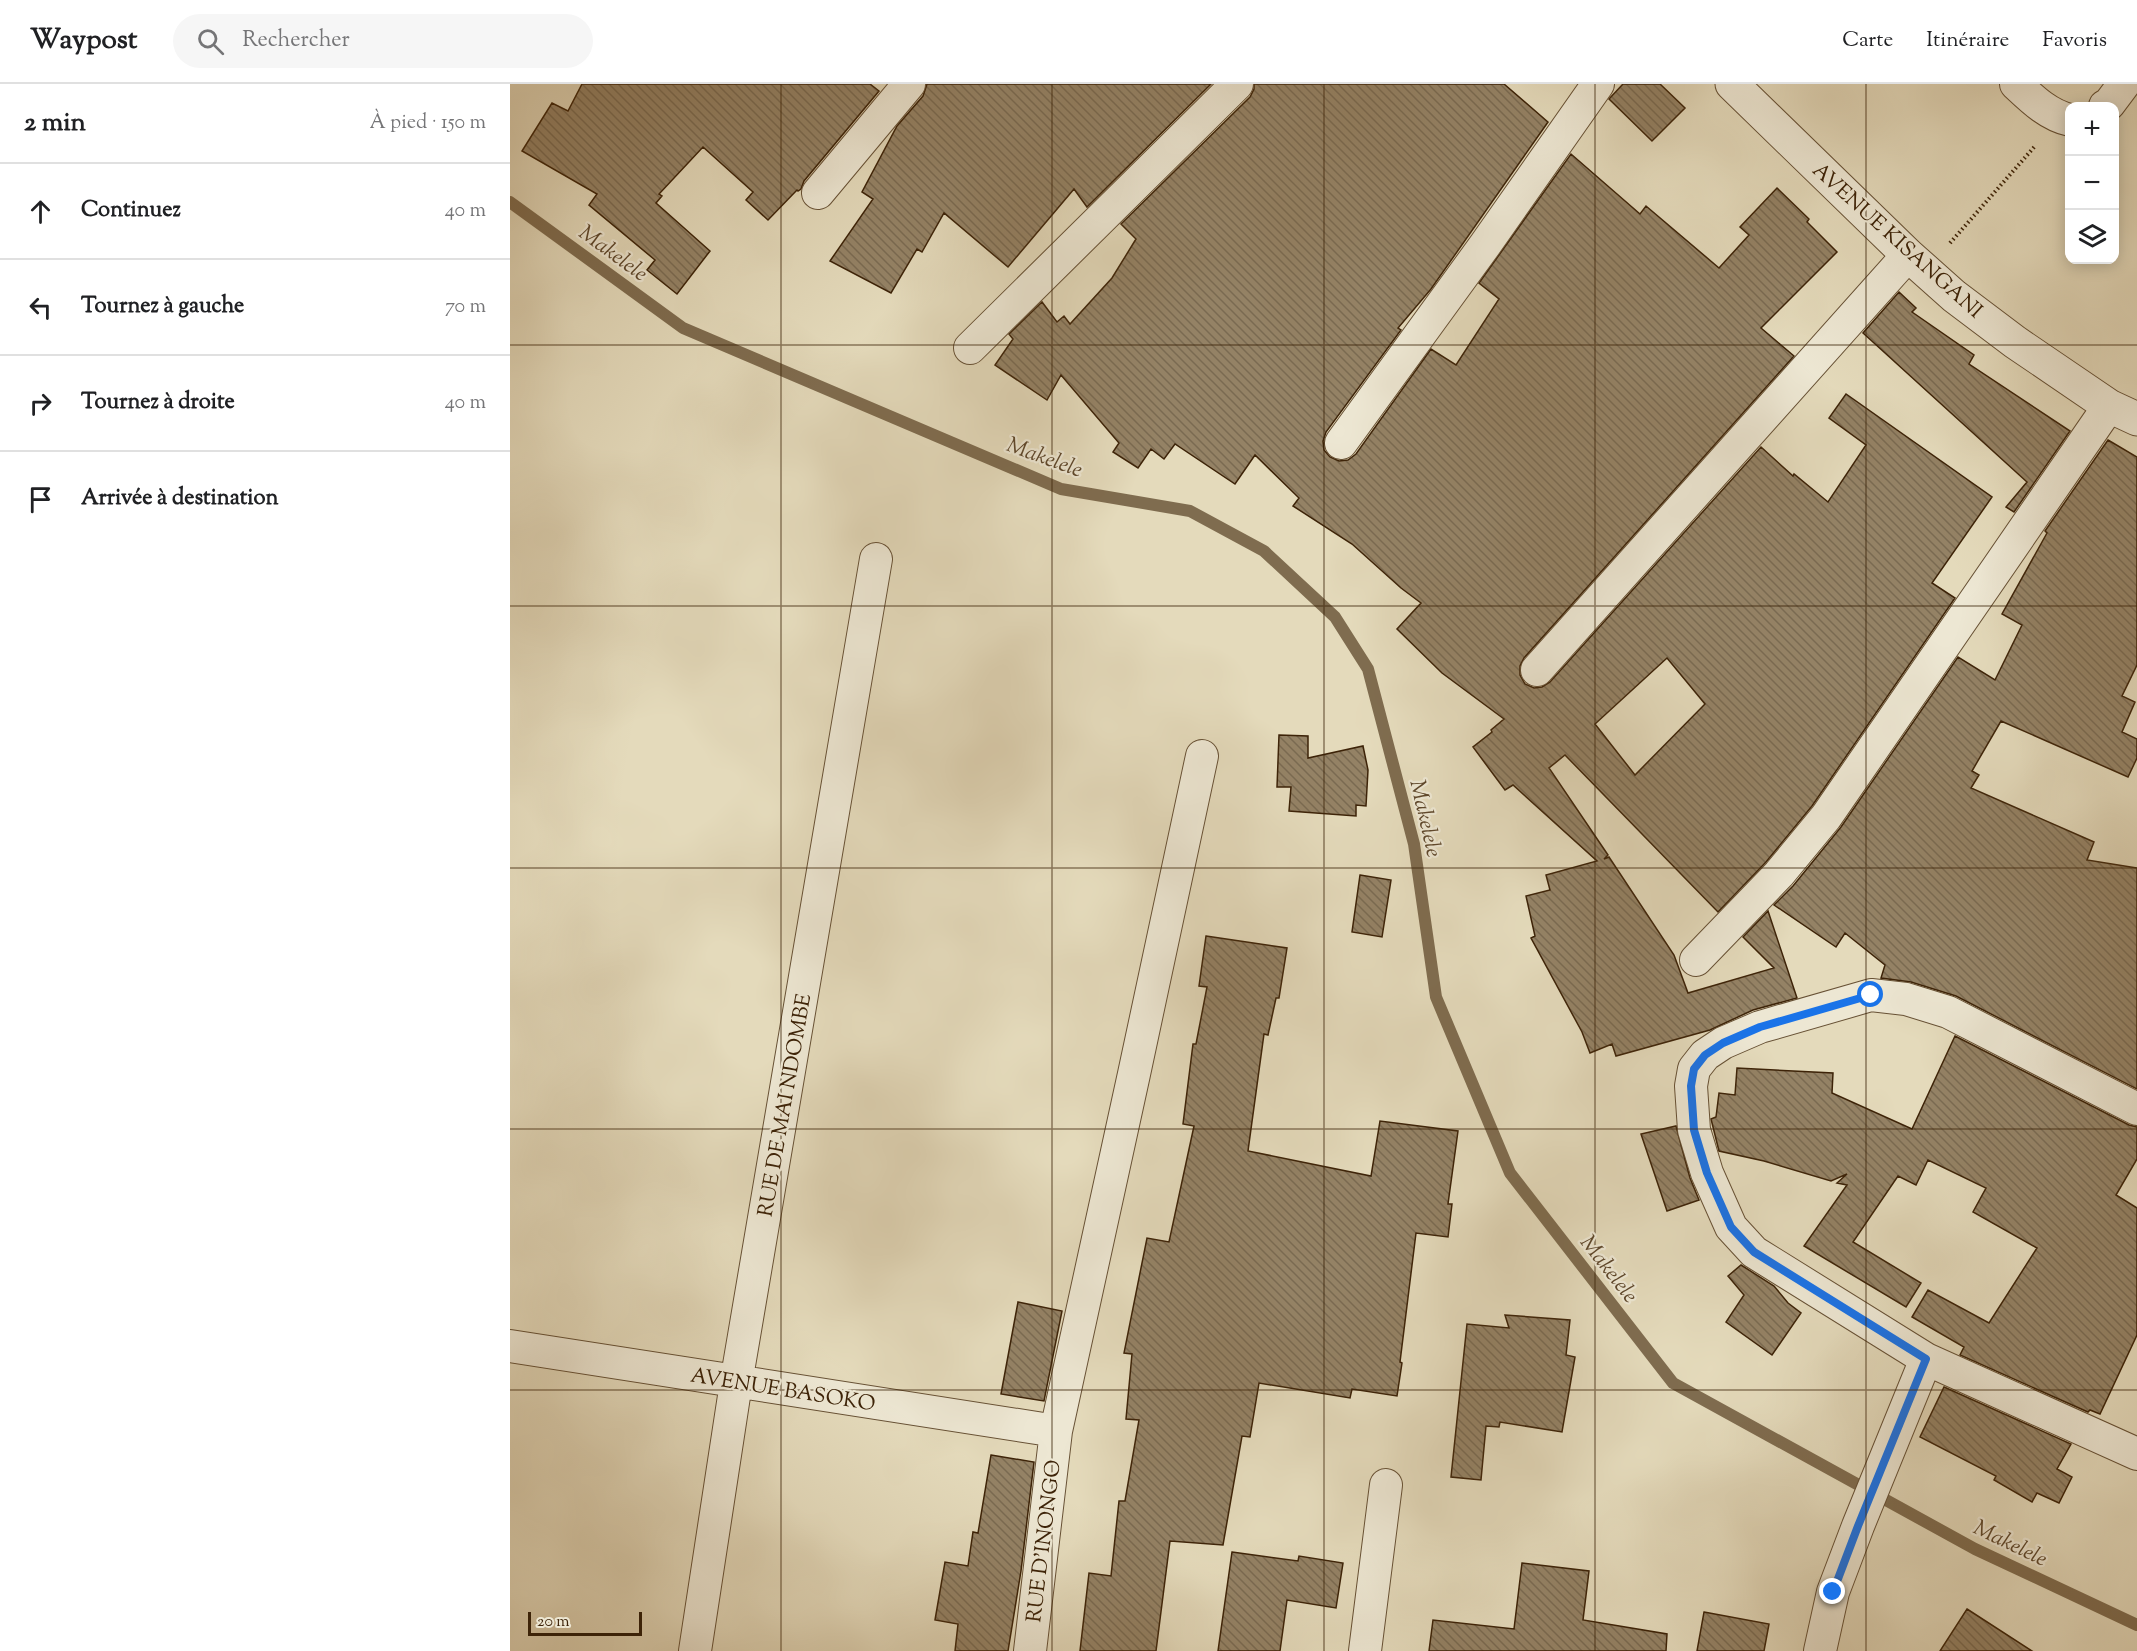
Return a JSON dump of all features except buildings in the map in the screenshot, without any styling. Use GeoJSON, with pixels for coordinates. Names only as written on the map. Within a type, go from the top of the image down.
{"type":"FeatureCollection","features":[{"type":"Feature","properties":{"kind":"street"},"geometry":{"type":"LineString","coordinates":[[818,193],[909,84]]}},
{"type":"Feature","properties":{"kind":"street"},"geometry":{"type":"LineString","coordinates":[[970,348],[1237,84]]}},
{"type":"Feature","properties":{"kind":"street"},"geometry":{"type":"LineString","coordinates":[[1341,442],[1485,245],[1598,84]]}},
{"type":"Feature","properties":{"kind":"street","name":"AVENUE KISANGANI"},"geometry":{"type":"LineString","coordinates":[[1732,84],[1954,296],[2015,342],[2123,412]]}},
{"type":"Feature","properties":{"kind":"street"},"geometry":{"type":"LineString","coordinates":[[2016,84],[2039,106],[2065,119]]}},
{"type":"Feature","properties":{"kind":"street"},"geometry":{"type":"LineString","coordinates":[[2110,102],[2124,84]]}},
{"type":"Feature","properties":{"kind":"street"},"geometry":{"type":"LineString","coordinates":[[1536,670],[1917,263]]}},
{"type":"Feature","properties":{"kind":"street"},"geometry":{"type":"LineString","coordinates":[[1696,960],[1779,874],[1826,817],[2123,412]]}},
{"type":"Feature","properties":{"kind":"street","name":"RUE DE MAI NDOMBE"},"geometry":{"type":"LineString","coordinates":[[695,1651],[736,1383],[876,559]]}},
{"type":"Feature","properties":{"kind":"street","name":"RUE D'INONGO"},"geometry":{"type":"LineString","coordinates":[[1030,1651],[1056,1431],[1202,756]]}},
{"type":"Feature","properties":{"kind":"street"},"geometry":{"type":"LineString","coordinates":[[2137,1109],[1948,1012],[1906,999],[1871,995],[1760,1027],[1723,1043],[1705,1055],[1694,1069],[1691,1086],[1694,1130],[1707,1173],[1731,1227],[1754,1252],[1926,1359],[2137,1454]]}},
{"type":"Feature","properties":{"kind":"street","name":"AVENUE BASOKO"},"geometry":{"type":"LineString","coordinates":[[510,1346],[1056,1431]]}},
{"type":"Feature","properties":{"kind":"street"},"geometry":{"type":"LineString","coordinates":[[1820,1651],[1833,1592],[1926,1359]]}},
{"type":"Feature","properties":{"kind":"street"},"geometry":{"type":"LineString","coordinates":[[1365,1651],[1386,1485]]}},
{"type":"Feature","properties":{"kind":"path"},"geometry":{"type":"LineString","coordinates":[[1917,263],[2065,119]]}},
{"type":"Feature","properties":{"kind":"waterway","name":"Makelele"},"geometry":{"type":"LineString","coordinates":[[510,202],[683,328],[1061,489],[1190,511],[1264,551],[1335,617],[1368,669],[1414,844],[1436,997],[1510,1173],[1673,1383],[1975,1549],[2137,1625]]}},
{"type":"Feature","properties":{"kind":"route"},"geometry":{"type":"LineString","coordinates":[[1833,1592],[1926,1359],[1754,1252],[1731,1227],[1707,1173],[1694,1130],[1691,1086],[1694,1069],[1705,1055],[1723,1043],[1760,1027],[1871,995]]}}]}
